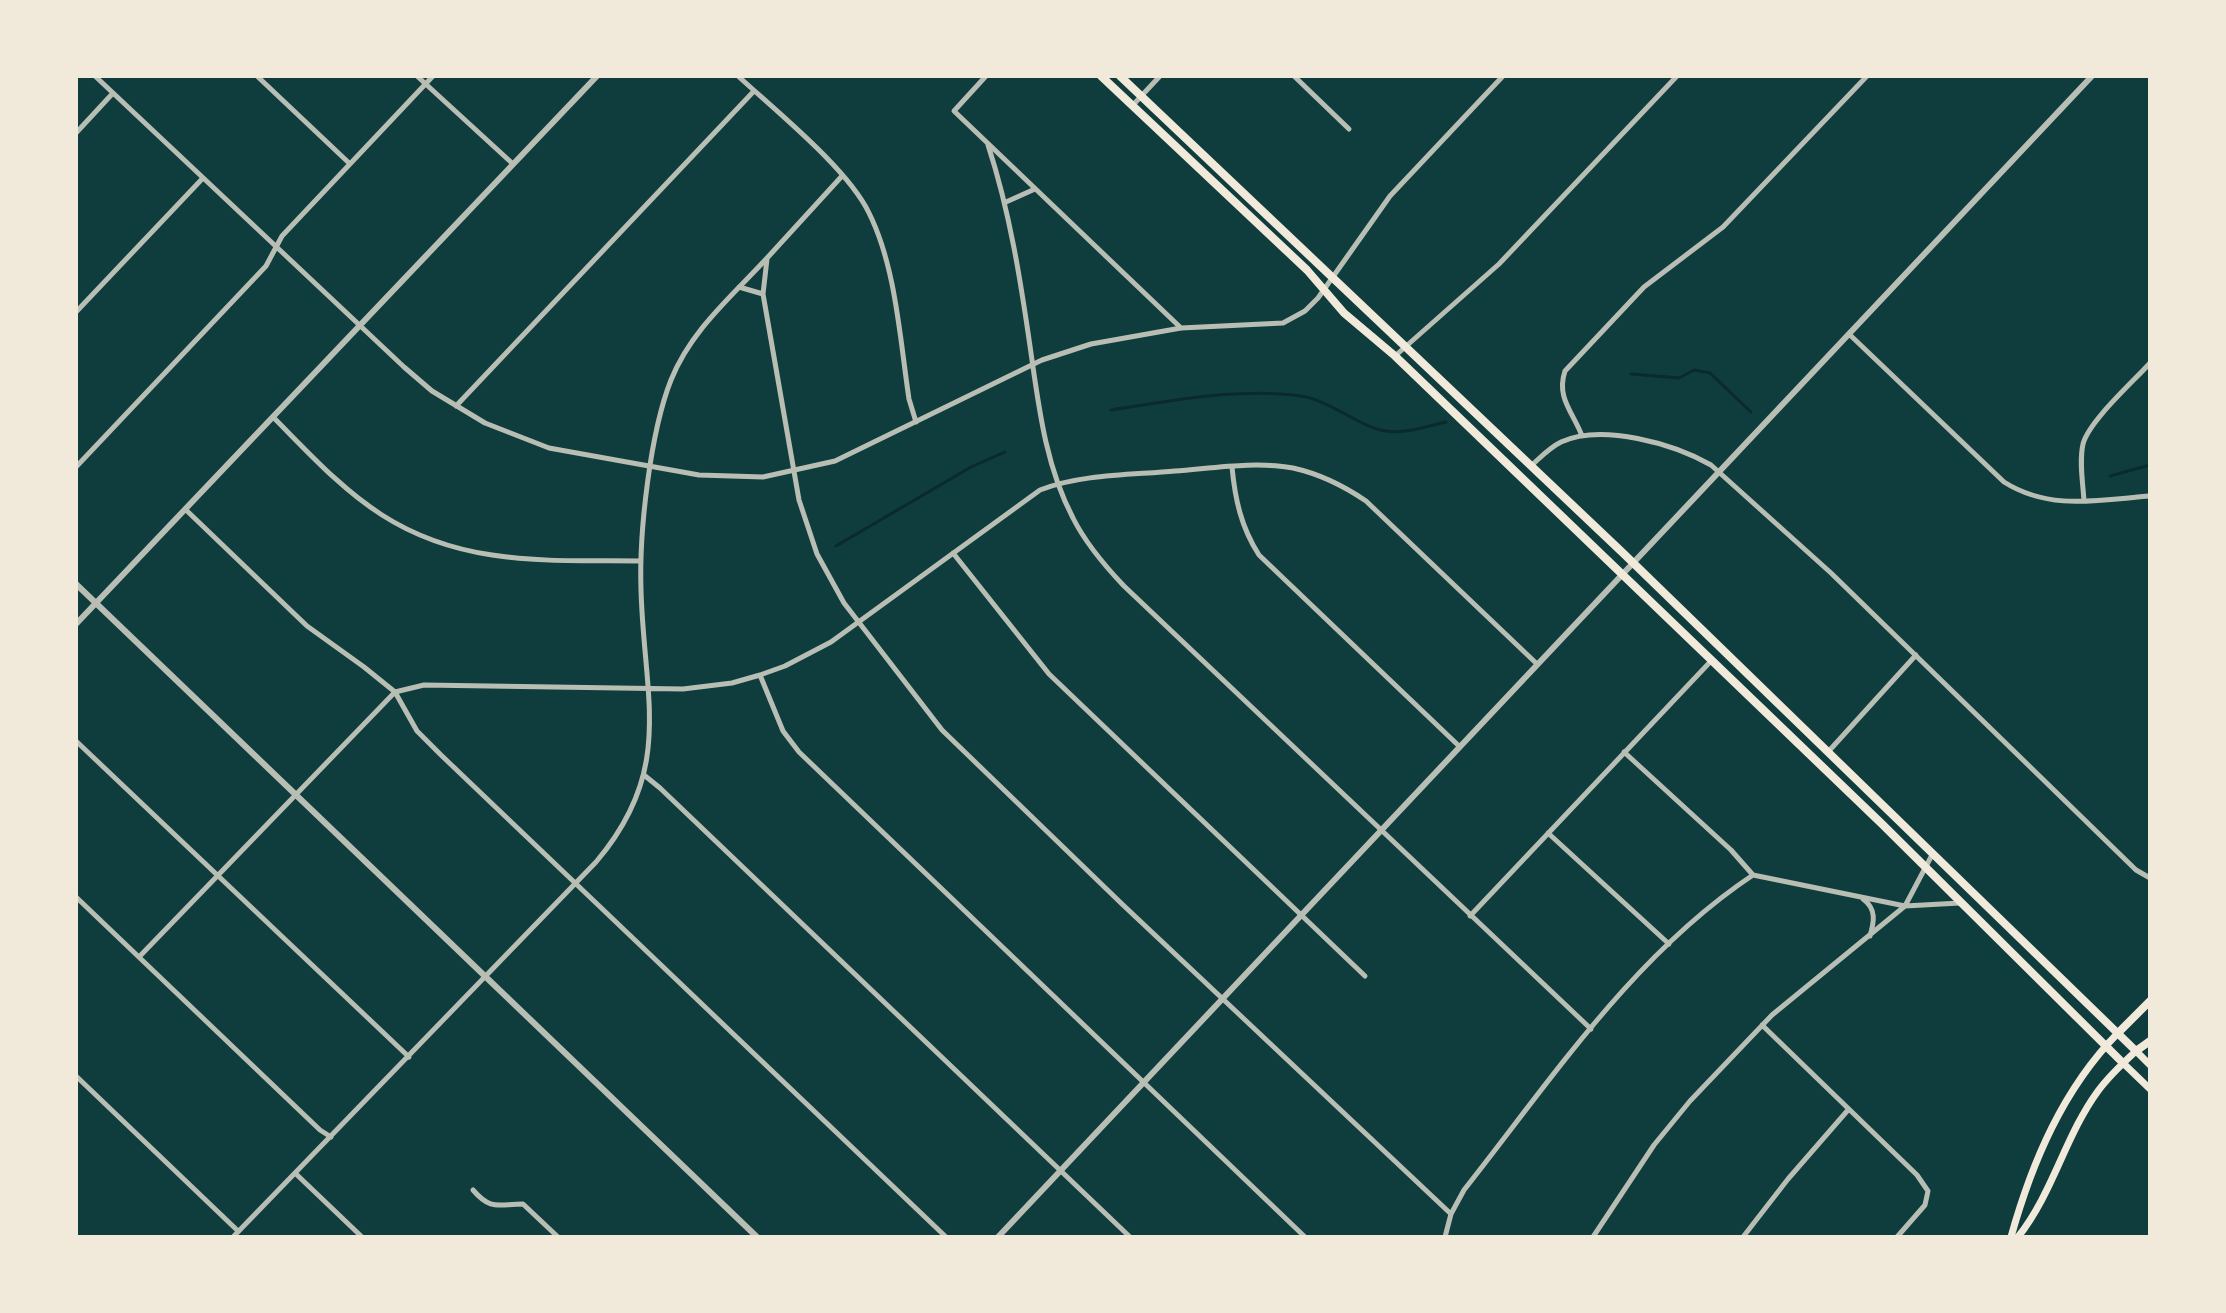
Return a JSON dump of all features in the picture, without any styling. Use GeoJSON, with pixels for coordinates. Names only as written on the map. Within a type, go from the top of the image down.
{"type":"FeatureCollection","features":[{"type":"Feature","properties":{"kind":"main road"},"geometry":{"type":"LineString","coordinates":[[1101,76],[1307,270],[1344,313],[1395,356],[1871,813],[2150,1089]]}},
{"type":"Feature","properties":{"kind":"main road"},"geometry":{"type":"LineString","coordinates":[[1120,76],[1532,465],[2150,1065]]}},
{"type":"Feature","properties":{"kind":"main road"},"geometry":{"type":"LineString","coordinates":[[2011,1237],[2018,1211],[2059,1111],[2072,1088],[2106,1046],[2150,1001]]}},
{"type":"Feature","properties":{"kind":"main road"},"geometry":{"type":"LineString","coordinates":[[2018,1237],[2034,1218],[2090,1104],[2123,1063],[2150,1041]]}},
{"type":"Feature","properties":{"kind":"street"},"geometry":{"type":"LineString","coordinates":[[95,76],[432,391],[499,430],[549,448],[722,477],[763,477],[835,461],[1032,365],[1091,344],[1181,328],[1283,323],[1305,311],[1318,298],[1390,196],[1503,76]]}},
{"type":"Feature","properties":{"kind":"street"},"geometry":{"type":"LineString","coordinates":[[257,76],[349,164]]}},
{"type":"Feature","properties":{"kind":"street"},"geometry":{"type":"LineString","coordinates":[[417,76],[513,164]]}},
{"type":"Feature","properties":{"kind":"street"},"geometry":{"type":"LineString","coordinates":[[76,467],[266,266],[295,221],[433,76]]}},
{"type":"Feature","properties":{"kind":"street"},"geometry":{"type":"LineString","coordinates":[[76,624],[597,76]]}},
{"type":"Feature","properties":{"kind":"street"},"geometry":{"type":"LineString","coordinates":[[738,76],[842,176],[868,210],[881,240],[909,399],[916,422]]}},
{"type":"Feature","properties":{"kind":"street"},"geometry":{"type":"LineString","coordinates":[[986,76],[954,111],[1181,328]]}},
{"type":"Feature","properties":{"kind":"street"},"geometry":{"type":"LineString","coordinates":[[1132,106],[1160,76]]}},
{"type":"Feature","properties":{"kind":"street"},"geometry":{"type":"LineString","coordinates":[[1294,76],[1349,129]]}},
{"type":"Feature","properties":{"kind":"street"},"geometry":{"type":"LineString","coordinates":[[1395,356],[1499,264],[1677,76]]}},
{"type":"Feature","properties":{"kind":"street"},"geometry":{"type":"LineString","coordinates":[[1582,436],[1562,396],[1561,384],[1565,371],[1644,287],[1723,227],[1867,76]]}},
{"type":"Feature","properties":{"kind":"street"},"geometry":{"type":"LineString","coordinates":[[998,1237],[2092,76]]}},
{"type":"Feature","properties":{"kind":"street"},"geometry":{"type":"LineString","coordinates":[[456,406],[754,91]]}},
{"type":"Feature","properties":{"kind":"street"},"geometry":{"type":"LineString","coordinates":[[76,133],[113,93]]}},
{"type":"Feature","properties":{"kind":"street"},"geometry":{"type":"LineString","coordinates":[[988,145],[1006,202],[1043,427],[1071,515],[1102,563],[1380,832],[1591,1029]]}},
{"type":"Feature","properties":{"kind":"street"},"geometry":{"type":"LineString","coordinates":[[233,1237],[576,884],[614,841],[626,821],[644,775],[651,737],[642,617],[642,561],[651,467],[659,420],[672,378],[685,351],[705,322],[842,176]]}},
{"type":"Feature","properties":{"kind":"street"},"geometry":{"type":"LineString","coordinates":[[76,312],[203,178]]}},
{"type":"Feature","properties":{"kind":"street"},"geometry":{"type":"LineString","coordinates":[[1006,202],[1035,189]]}},
{"type":"Feature","properties":{"kind":"street"},"geometry":{"type":"LineString","coordinates":[[768,258],[763,294],[803,512],[817,554],[858,623],[942,730],[1451,1214]]}},
{"type":"Feature","properties":{"kind":"street"},"geometry":{"type":"LineString","coordinates":[[739,287],[763,294]]}},
{"type":"Feature","properties":{"kind":"street"},"geometry":{"type":"LineString","coordinates":[[1849,334],[2004,482],[2022,493],[2057,502],[2150,496]]}},
{"type":"Feature","properties":{"kind":"street"},"geometry":{"type":"LineString","coordinates":[[2084,501],[2082,459],[2089,430],[2150,363]]}},
{"type":"Feature","properties":{"kind":"street"},"geometry":{"type":"LineString","coordinates":[[273,417],[358,498],[399,525],[438,543],[500,558],[642,561]]}},
{"type":"Feature","properties":{"kind":"street"},"geometry":{"type":"LineString","coordinates":[[1532,465],[1559,443],[1596,434],[1657,443],[1689,453],[1720,471],[1916,655],[2136,870],[2150,878]]}},
{"type":"Feature","properties":{"kind":"street"},"geometry":{"type":"LineString","coordinates":[[139,957],[395,692],[424,685],[698,688],[760,675],[807,656],[858,623],[1040,490],[1059,485],[1090,479],[1275,465],[1296,469],[1347,488],[1366,501],[1537,664]]}},
{"type":"Feature","properties":{"kind":"street"},"geometry":{"type":"LineString","coordinates":[[1232,467],[1237,507],[1259,555],[1460,747]]}},
{"type":"Feature","properties":{"kind":"street"},"geometry":{"type":"LineString","coordinates":[[185,509],[307,626],[395,692],[417,731],[946,1237]]}},
{"type":"Feature","properties":{"kind":"street"},"geometry":{"type":"LineString","coordinates":[[953,553],[1049,674],[1365,976]]}},
{"type":"Feature","properties":{"kind":"street"},"geometry":{"type":"LineString","coordinates":[[76,584],[757,1237]]}},
{"type":"Feature","properties":{"kind":"street"},"geometry":{"type":"LineString","coordinates":[[1828,753],[1916,655]]}},
{"type":"Feature","properties":{"kind":"street"},"geometry":{"type":"LineString","coordinates":[[1470,916],[1712,660]]}},
{"type":"Feature","properties":{"kind":"street"},"geometry":{"type":"LineString","coordinates":[[760,675],[778,721],[799,752],[1305,1237]]}},
{"type":"Feature","properties":{"kind":"street"},"geometry":{"type":"LineString","coordinates":[[76,741],[409,1057]]}},
{"type":"Feature","properties":{"kind":"street"},"geometry":{"type":"LineString","coordinates":[[1624,752],[1731,850],[1753,875],[1905,906],[1960,903]]}},
{"type":"Feature","properties":{"kind":"street"},"geometry":{"type":"LineString","coordinates":[[644,775],[1130,1237]]}},
{"type":"Feature","properties":{"kind":"street"},"geometry":{"type":"LineString","coordinates":[[1548,833],[1669,944]]}},
{"type":"Feature","properties":{"kind":"street"},"geometry":{"type":"LineString","coordinates":[[1593,1237],[1654,1145],[1707,1082],[1762,1025],[1905,906],[1932,855]]}},
{"type":"Feature","properties":{"kind":"street"},"geometry":{"type":"LineString","coordinates":[[1445,1237],[1451,1214],[1464,1190],[1631,980],[1669,944],[1753,875]]}},
{"type":"Feature","properties":{"kind":"street"},"geometry":{"type":"LineString","coordinates":[[1859,896],[1868,903],[1874,914],[1870,936]]}},
{"type":"Feature","properties":{"kind":"street"},"geometry":{"type":"LineString","coordinates":[[76,897],[320,1130],[331,1137]]}},
{"type":"Feature","properties":{"kind":"street"},"geometry":{"type":"LineString","coordinates":[[1762,1025],[1917,1175],[1928,1191],[1925,1205],[1897,1237]]}},
{"type":"Feature","properties":{"kind":"street"},"geometry":{"type":"LineString","coordinates":[[76,1076],[238,1231]]}},
{"type":"Feature","properties":{"kind":"street"},"geometry":{"type":"LineString","coordinates":[[1743,1237],[1848,1110]]}},
{"type":"Feature","properties":{"kind":"street"},"geometry":{"type":"LineString","coordinates":[[295,1173],[362,1237]]}},
{"type":"Feature","properties":{"kind":"street"},"geometry":{"type":"LineString","coordinates":[[473,1190],[481,1200],[495,1207],[523,1204],[558,1237]]}},
{"type":"Feature","properties":{"kind":"waterway"},"geometry":{"type":"LineString","coordinates":[[1631,374],[1679,378],[1694,370],[1710,373],[1751,412]]}},
{"type":"Feature","properties":{"kind":"waterway"},"geometry":{"type":"LineString","coordinates":[[1111,410],[1206,396],[1254,393],[1312,399],[1366,425],[1386,431],[1409,431],[1446,422]]}},
{"type":"Feature","properties":{"kind":"waterway"},"geometry":{"type":"LineString","coordinates":[[836,546],[971,467],[1005,452]]}},
{"type":"Feature","properties":{"kind":"waterway"},"geometry":{"type":"LineString","coordinates":[[2110,476],[2150,465]]}}]}
